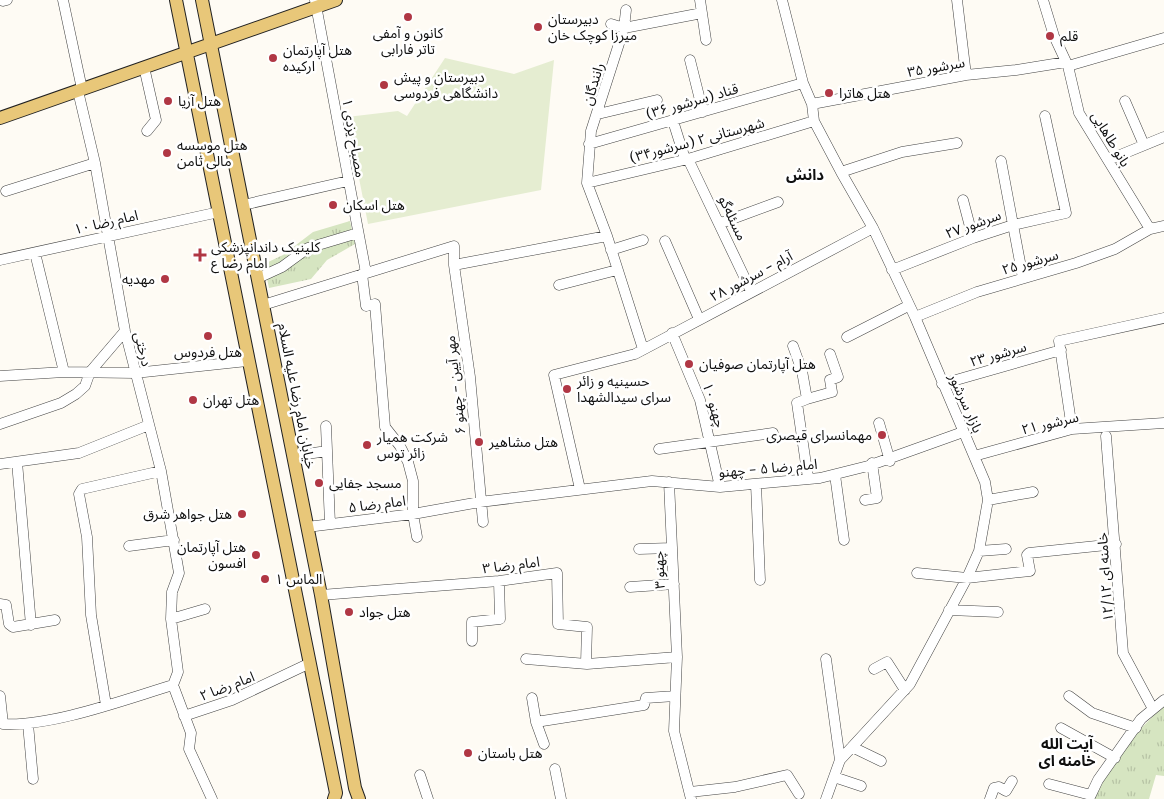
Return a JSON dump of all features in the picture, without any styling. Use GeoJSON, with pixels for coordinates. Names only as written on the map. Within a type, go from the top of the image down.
{"type":"FeatureCollection","features":[{"type":"Feature","properties":{"kind":"main road"},"geometry":{"type":"LineString","coordinates":[[176,0],[335,796]]}},
{"type":"Feature","properties":{"kind":"main road","name":"خیابان امام رضا علیه السلام"},"geometry":{"type":"LineString","coordinates":[[202,0],[308,527],[354,788],[359,799]]}},
{"type":"Feature","properties":{"kind":"main road"},"geometry":{"type":"LineString","coordinates":[[0,118],[211,44],[316,3],[336,0]]}},
{"type":"Feature","properties":{"kind":"street","name":"درختی"},"geometry":{"type":"LineString","coordinates":[[63,0],[109,236],[125,331],[160,471],[180,576],[172,590],[171,619],[178,672],[173,685]]}},
{"type":"Feature","properties":{"kind":"street"},"geometry":{"type":"LineString","coordinates":[[700,0],[706,40]]}},
{"type":"Feature","properties":{"kind":"street","name":"بازار سرشور"},"geometry":{"type":"LineString","coordinates":[[782,0],[803,83],[812,104],[814,121],[840,172],[874,228],[908,306],[915,317],[985,482],[988,500],[979,551],[922,663],[904,690],[840,760],[826,799]]}},
{"type":"Feature","properties":{"kind":"street"},"geometry":{"type":"LineString","coordinates":[[957,0],[966,75]]}},
{"type":"Feature","properties":{"kind":"street","name":"بانو طاهایی"},"geometry":{"type":"LineString","coordinates":[[1043,0],[1054,36],[1067,64],[1079,112],[1150,229]]}},
{"type":"Feature","properties":{"kind":"street","name":"مصباح یزدی ۱"},"geometry":{"type":"LineString","coordinates":[[316,3],[358,234],[364,274],[366,306],[375,304],[385,427],[400,446],[408,462],[413,481],[413,514]]}},
{"type":"Feature","properties":{"kind":"street","name":"رانندگان"},"geometry":{"type":"LineString","coordinates":[[626,10],[624,28],[589,144],[587,183],[607,236],[643,349]]}},
{"type":"Feature","properties":{"kind":"street"},"geometry":{"type":"LineString","coordinates":[[611,24],[624,28],[702,14]]}},
{"type":"Feature","properties":{"kind":"street","name":"سرشور ۳۵"},"geometry":{"type":"LineString","coordinates":[[812,104],[966,75],[1067,64],[1164,38]]}},
{"type":"Feature","properties":{"kind":"street"},"geometry":{"type":"LineString","coordinates":[[690,60],[703,112]]}},
{"type":"Feature","properties":{"kind":"street"},"geometry":{"type":"LineString","coordinates":[[144,67],[156,120],[147,131]]}},
{"type":"Feature","properties":{"kind":"street","name":"قناد (سرشور ۳۶)"},"geometry":{"type":"LineString","coordinates":[[589,144],[673,122],[803,83]]}},
{"type":"Feature","properties":{"kind":"street"},"geometry":{"type":"LineString","coordinates":[[598,114],[657,100]]}},
{"type":"Feature","properties":{"kind":"street"},"geometry":{"type":"LineString","coordinates":[[1125,100],[1144,145]]}},
{"type":"Feature","properties":{"kind":"street","name":"سرشور ۲۷"},"geometry":{"type":"LineString","coordinates":[[892,270],[973,238],[1013,225],[1066,213],[1044,116]]}},
{"type":"Feature","properties":{"kind":"street","name":"شهرستانی ۲ (سرشور۳۴)"},"geometry":{"type":"LineString","coordinates":[[587,183],[687,159],[814,121]]}},
{"type":"Feature","properties":{"kind":"street","name":"مسئله‌گو"},"geometry":{"type":"LineString","coordinates":[[673,122],[687,159],[720,223],[751,291]]}},
{"type":"Feature","properties":{"kind":"street"},"geometry":{"type":"LineString","coordinates":[[1108,160],[1164,137]]}},
{"type":"Feature","properties":{"kind":"street"},"geometry":{"type":"LineString","coordinates":[[840,172],[902,152],[957,143]]}},
{"type":"Feature","properties":{"kind":"street"},"geometry":{"type":"LineString","coordinates":[[1001,161],[1023,278]]}},
{"type":"Feature","properties":{"kind":"street"},"geometry":{"type":"LineString","coordinates":[[6,191],[95,163]]}},
{"type":"Feature","properties":{"kind":"street"},"geometry":{"type":"LineString","coordinates":[[243,205],[348,181]]}},
{"type":"Feature","properties":{"kind":"street"},"geometry":{"type":"LineString","coordinates":[[963,200],[973,238]]}},
{"type":"Feature","properties":{"kind":"street"},"geometry":{"type":"LineString","coordinates":[[720,223],[778,202]]}},
{"type":"Feature","properties":{"kind":"street","name":"امام رضا ۱۰"},"geometry":{"type":"LineString","coordinates":[[0,260],[219,212]]}},
{"type":"Feature","properties":{"kind":"street","name":"سرشور ۲۵"},"geometry":{"type":"LineString","coordinates":[[915,317],[977,292],[1076,264],[1115,248],[1150,229],[1164,226]]}},
{"type":"Feature","properties":{"kind":"street","name":"آرام - سرشور ۲۸"},"geometry":{"type":"LineString","coordinates":[[580,488],[554,375],[635,354],[751,291],[874,228]]}},
{"type":"Feature","properties":{"kind":"street"},"geometry":{"type":"LineString","coordinates":[[258,278],[282,267],[308,248],[358,234]]}},
{"type":"Feature","properties":{"kind":"street"},"geometry":{"type":"LineString","coordinates":[[454,265],[607,236]]}},
{"type":"Feature","properties":{"kind":"street"},"geometry":{"type":"LineString","coordinates":[[611,250],[643,240]]}},
{"type":"Feature","properties":{"kind":"street"},"geometry":{"type":"LineString","coordinates":[[666,241],[699,319]]}},
{"type":"Feature","properties":{"kind":"street","name":"مهر آیین - چهنو ۶"},"geometry":{"type":"LineString","coordinates":[[364,274],[454,246],[454,265],[470,377],[483,522]]}},
{"type":"Feature","properties":{"kind":"street"},"geometry":{"type":"LineString","coordinates":[[35,253],[64,372]]}},
{"type":"Feature","properties":{"kind":"street"},"geometry":{"type":"LineString","coordinates":[[559,285],[618,270]]}},
{"type":"Feature","properties":{"kind":"street"},"geometry":{"type":"LineString","coordinates":[[263,305],[364,274]]}},
{"type":"Feature","properties":{"kind":"street"},"geometry":{"type":"LineString","coordinates":[[847,336],[908,306]]}},
{"type":"Feature","properties":{"kind":"street"},"geometry":{"type":"LineString","coordinates":[[1072,429],[1059,341],[1164,318]]}},
{"type":"Feature","properties":{"kind":"street"},"geometry":{"type":"LineString","coordinates":[[0,424],[62,402],[85,386],[90,372],[125,331]]}},
{"type":"Feature","properties":{"kind":"street","name":"چهنو ۱۰"},"geometry":{"type":"LineString","coordinates":[[672,333],[700,400],[720,487]]}},
{"type":"Feature","properties":{"kind":"street"},"geometry":{"type":"LineString","coordinates":[[793,346],[802,371],[807,399]]}},
{"type":"Feature","properties":{"kind":"street","name":"سرشور ۲۳"},"geometry":{"type":"LineString","coordinates":[[942,384],[1061,350]]}},
{"type":"Feature","properties":{"kind":"street"},"geometry":{"type":"LineString","coordinates":[[808,478],[797,403],[832,392],[830,380],[838,377],[830,354]]}},
{"type":"Feature","properties":{"kind":"street"},"geometry":{"type":"LineString","coordinates":[[0,376],[64,372],[135,373],[247,361]]}},
{"type":"Feature","properties":{"kind":"street","name":"سرشور ۲۱"},"geometry":{"type":"LineString","coordinates":[[974,456],[1072,429],[1164,423]]}},
{"type":"Feature","properties":{"kind":"street"},"geometry":{"type":"LineString","coordinates":[[879,424],[890,460]]}},
{"type":"Feature","properties":{"kind":"street"},"geometry":{"type":"LineString","coordinates":[[0,464],[79,453],[149,425]]}},
{"type":"Feature","properties":{"kind":"street"},"geometry":{"type":"LineString","coordinates":[[326,426],[330,524]]}},
{"type":"Feature","properties":{"kind":"street","name":"امام رضا ۵ - چهنو"},"geometry":{"type":"LineString","coordinates":[[480,502],[580,488],[652,481],[720,487],[820,478],[872,463],[890,460],[963,432]]}},
{"type":"Feature","properties":{"kind":"street"},"geometry":{"type":"LineString","coordinates":[[659,449],[773,433]]}},
{"type":"Feature","properties":{"kind":"street","name":"خامنه ای ۱۲/۱۲"},"geometry":{"type":"LineString","coordinates":[[1106,436],[1116,544],[1123,654],[1153,709]]}},
{"type":"Feature","properties":{"kind":"street"},"geometry":{"type":"LineString","coordinates":[[293,456],[327,451]]}},
{"type":"Feature","properties":{"kind":"street"},"geometry":{"type":"LineString","coordinates":[[17,462],[31,625]]}},
{"type":"Feature","properties":{"kind":"street"},"geometry":{"type":"LineString","coordinates":[[865,500],[877,498],[872,463]]}},
{"type":"Feature","properties":{"kind":"street"},"geometry":{"type":"LineString","coordinates":[[106,705],[91,615],[87,537],[79,494],[82,488],[160,471]]}},
{"type":"Feature","properties":{"kind":"street"},"geometry":{"type":"LineString","coordinates":[[835,474],[844,540]]}},
{"type":"Feature","properties":{"kind":"street","name":"چهنو ۳"},"geometry":{"type":"LineString","coordinates":[[669,482],[677,657],[674,731],[691,796]]}},
{"type":"Feature","properties":{"kind":"street"},"geometry":{"type":"LineString","coordinates":[[756,484],[760,580]]}},
{"type":"Feature","properties":{"kind":"street"},"geometry":{"type":"LineString","coordinates":[[988,500],[1033,492]]}},
{"type":"Feature","properties":{"kind":"street","name":"امام رضا ۵"},"geometry":{"type":"LineString","coordinates":[[308,527],[413,514],[480,502]]}},
{"type":"Feature","properties":{"kind":"street"},"geometry":{"type":"LineString","coordinates":[[413,514],[417,537]]}},
{"type":"Feature","properties":{"kind":"street"},"geometry":{"type":"LineString","coordinates":[[129,546],[174,540]]}},
{"type":"Feature","properties":{"kind":"street"},"geometry":{"type":"LineString","coordinates":[[917,573],[966,578],[1030,572],[1027,555],[1029,553],[1116,544]]}},
{"type":"Feature","properties":{"kind":"street"},"geometry":{"type":"LineString","coordinates":[[639,549],[672,548]]}},
{"type":"Feature","properties":{"kind":"street"},"geometry":{"type":"LineString","coordinates":[[979,551],[1006,549]]}},
{"type":"Feature","properties":{"kind":"street","name":"امام رضا ۳"},"geometry":{"type":"LineString","coordinates":[[321,595],[499,581],[557,573],[558,625],[587,627],[586,663]]}},
{"type":"Feature","properties":{"kind":"street"},"geometry":{"type":"LineString","coordinates":[[472,641],[472,622],[500,619],[499,581]]}},
{"type":"Feature","properties":{"kind":"street"},"geometry":{"type":"LineString","coordinates":[[630,587],[674,584]]}},
{"type":"Feature","properties":{"kind":"street"},"geometry":{"type":"LineString","coordinates":[[0,604],[6,605],[10,626],[31,625],[55,620]]}},
{"type":"Feature","properties":{"kind":"street"},"geometry":{"type":"LineString","coordinates":[[171,619],[205,609]]}},
{"type":"Feature","properties":{"kind":"street"},"geometry":{"type":"LineString","coordinates":[[949,610],[998,612]]}},
{"type":"Feature","properties":{"kind":"street"},"geometry":{"type":"LineString","coordinates":[[526,659],[586,663],[677,657]]}},
{"type":"Feature","properties":{"kind":"street"},"geometry":{"type":"LineString","coordinates":[[826,659],[840,760]]}},
{"type":"Feature","properties":{"kind":"street"},"geometry":{"type":"LineString","coordinates":[[874,670],[887,662],[904,690]]}},
{"type":"Feature","properties":{"kind":"street","name":"امام رضا ۲"},"geometry":{"type":"LineString","coordinates":[[184,716],[232,700],[308,664]]}},
{"type":"Feature","properties":{"kind":"street"},"geometry":{"type":"LineString","coordinates":[[0,696],[3,724],[28,724],[106,705],[173,685],[191,733],[190,749],[212,799]]}},
{"type":"Feature","properties":{"kind":"street"},"geometry":{"type":"LineString","coordinates":[[536,722],[644,705],[646,698],[675,696]]}},
{"type":"Feature","properties":{"kind":"street"},"geometry":{"type":"LineString","coordinates":[[1069,696],[1092,713],[1136,728]]}},
{"type":"Feature","properties":{"kind":"street"},"geometry":{"type":"LineString","coordinates":[[532,698],[536,722],[544,744]]}},
{"type":"Feature","properties":{"kind":"street"},"geometry":{"type":"LineString","coordinates":[[1049,784],[1090,797],[1098,780],[1136,728],[1164,700]]}},
{"type":"Feature","properties":{"kind":"street"},"geometry":{"type":"LineString","coordinates":[[28,724],[32,779]]}},
{"type":"Feature","properties":{"kind":"street"},"geometry":{"type":"LineString","coordinates":[[1061,728],[1115,758]]}},
{"type":"Feature","properties":{"kind":"street"},"geometry":{"type":"LineString","coordinates":[[852,747],[881,761]]}},
{"type":"Feature","properties":{"kind":"street"},"geometry":{"type":"LineString","coordinates":[[555,769],[561,799]]}},
{"type":"Feature","properties":{"kind":"street"},"geometry":{"type":"LineString","coordinates":[[420,775],[428,799]]}},
{"type":"Feature","properties":{"kind":"street"},"geometry":{"type":"LineString","coordinates":[[691,796],[787,775],[798,794]]}},
{"type":"Feature","properties":{"kind":"street"},"geometry":{"type":"LineString","coordinates":[[834,777],[861,786]]}},
{"type":"Feature","properties":{"kind":"street"},"geometry":{"type":"LineString","coordinates":[[990,799],[994,788],[999,787],[1007,790],[1012,781]]}},
{"type":"Feature","properties":{"kind":"green space"},"geometry":{"type":"Polygon","coordinates":[[[445,58],[514,74],[554,60],[541,190],[368,224],[347,117],[398,111],[407,116],[445,58]]]}},
{"type":"Feature","properties":{"kind":"green space"},"geometry":{"type":"Polygon","coordinates":[[[350,221],[355,244],[327,260],[311,279],[269,288],[264,264],[283,255],[313,232],[350,221]]]}},
{"type":"Feature","properties":{"kind":"green space"},"geometry":{"type":"Polygon","coordinates":[[[1164,706],[1164,776],[1156,775],[1149,799],[1094,799],[1124,749],[1143,726],[1164,706]]]}},
{"type":"Feature","properties":{"kind":"place","name":"کانون و آمفی تاتر فارابی"},"geometry":{"type":"Point","coordinates":[408,17]}},
{"type":"Feature","properties":{"kind":"place","name":"دبیرستان میرزا کوچک خان"},"geometry":{"type":"Point","coordinates":[538,27]}},
{"type":"Feature","properties":{"kind":"place","name":"قلم"},"geometry":{"type":"Point","coordinates":[1050,36]}},
{"type":"Feature","properties":{"kind":"place","name":"هتل آپارتمان ارکیده"},"geometry":{"type":"Point","coordinates":[273,58]}},
{"type":"Feature","properties":{"kind":"place","name":"دبیرستان و پیش دانشگاهی فردوسی"},"geometry":{"type":"Point","coordinates":[384,85]}},
{"type":"Feature","properties":{"kind":"place","name":"هتل هاترا"},"geometry":{"type":"Point","coordinates":[829,93]}},
{"type":"Feature","properties":{"kind":"place","name":"هتل آریا"},"geometry":{"type":"Point","coordinates":[168,101]}},
{"type":"Feature","properties":{"kind":"place","name":"هتل موسسه مالی ثامن"},"geometry":{"type":"Point","coordinates":[167,153]}},
{"type":"Feature","properties":{"kind":"place","name":"هتل اسکان"},"geometry":{"type":"Point","coordinates":[333,205]}},
{"type":"Feature","properties":{"kind":"place","name":"کلینیک داندانپزشکى امام رضا ع"},"geometry":{"type":"Point","coordinates":[200,255]}},
{"type":"Feature","properties":{"kind":"place","name":"مهدیه"},"geometry":{"type":"Point","coordinates":[165,279]}},
{"type":"Feature","properties":{"kind":"place","name":"هتل فردوس"},"geometry":{"type":"Point","coordinates":[208,336]}},
{"type":"Feature","properties":{"kind":"place","name":"هتل آپارتمان صوفیان"},"geometry":{"type":"Point","coordinates":[689,364]}},
{"type":"Feature","properties":{"kind":"place","name":"حسینیه و زائر سرای سیدالشهدا"},"geometry":{"type":"Point","coordinates":[567,389]}},
{"type":"Feature","properties":{"kind":"place","name":"هتل تهران"},"geometry":{"type":"Point","coordinates":[193,400]}},
{"type":"Feature","properties":{"kind":"place","name":"مهمانسرای قیصری"},"geometry":{"type":"Point","coordinates":[882,435]}},
{"type":"Feature","properties":{"kind":"place","name":"هتل مشاهیر"},"geometry":{"type":"Point","coordinates":[479,442]}},
{"type":"Feature","properties":{"kind":"place","name":"شرکت همیار زائر توس"},"geometry":{"type":"Point","coordinates":[367,445]}},
{"type":"Feature","properties":{"kind":"place","name":"مسجد جفایی"},"geometry":{"type":"Point","coordinates":[319,483]}},
{"type":"Feature","properties":{"kind":"place","name":"هتل جواهر شرق"},"geometry":{"type":"Point","coordinates":[242,514]}},
{"type":"Feature","properties":{"kind":"place","name":"هتل آپارتمان افسون"},"geometry":{"type":"Point","coordinates":[256,555]}},
{"type":"Feature","properties":{"kind":"place","name":"الماس ۱"},"geometry":{"type":"Point","coordinates":[265,579]}},
{"type":"Feature","properties":{"kind":"place","name":"هتل جواد"},"geometry":{"type":"Point","coordinates":[349,612]}},
{"type":"Feature","properties":{"kind":"place","name":"هتل باستان"},"geometry":{"type":"Point","coordinates":[468,753]}},
{"type":"Feature","properties":{"kind":"district","name":"دانش"},"geometry":{"type":"Point","coordinates":[805,174]}},
{"type":"Feature","properties":{"kind":"district","name":"آیت الله خامنه ای"},"geometry":{"type":"Point","coordinates":[1067,752]}}]}
